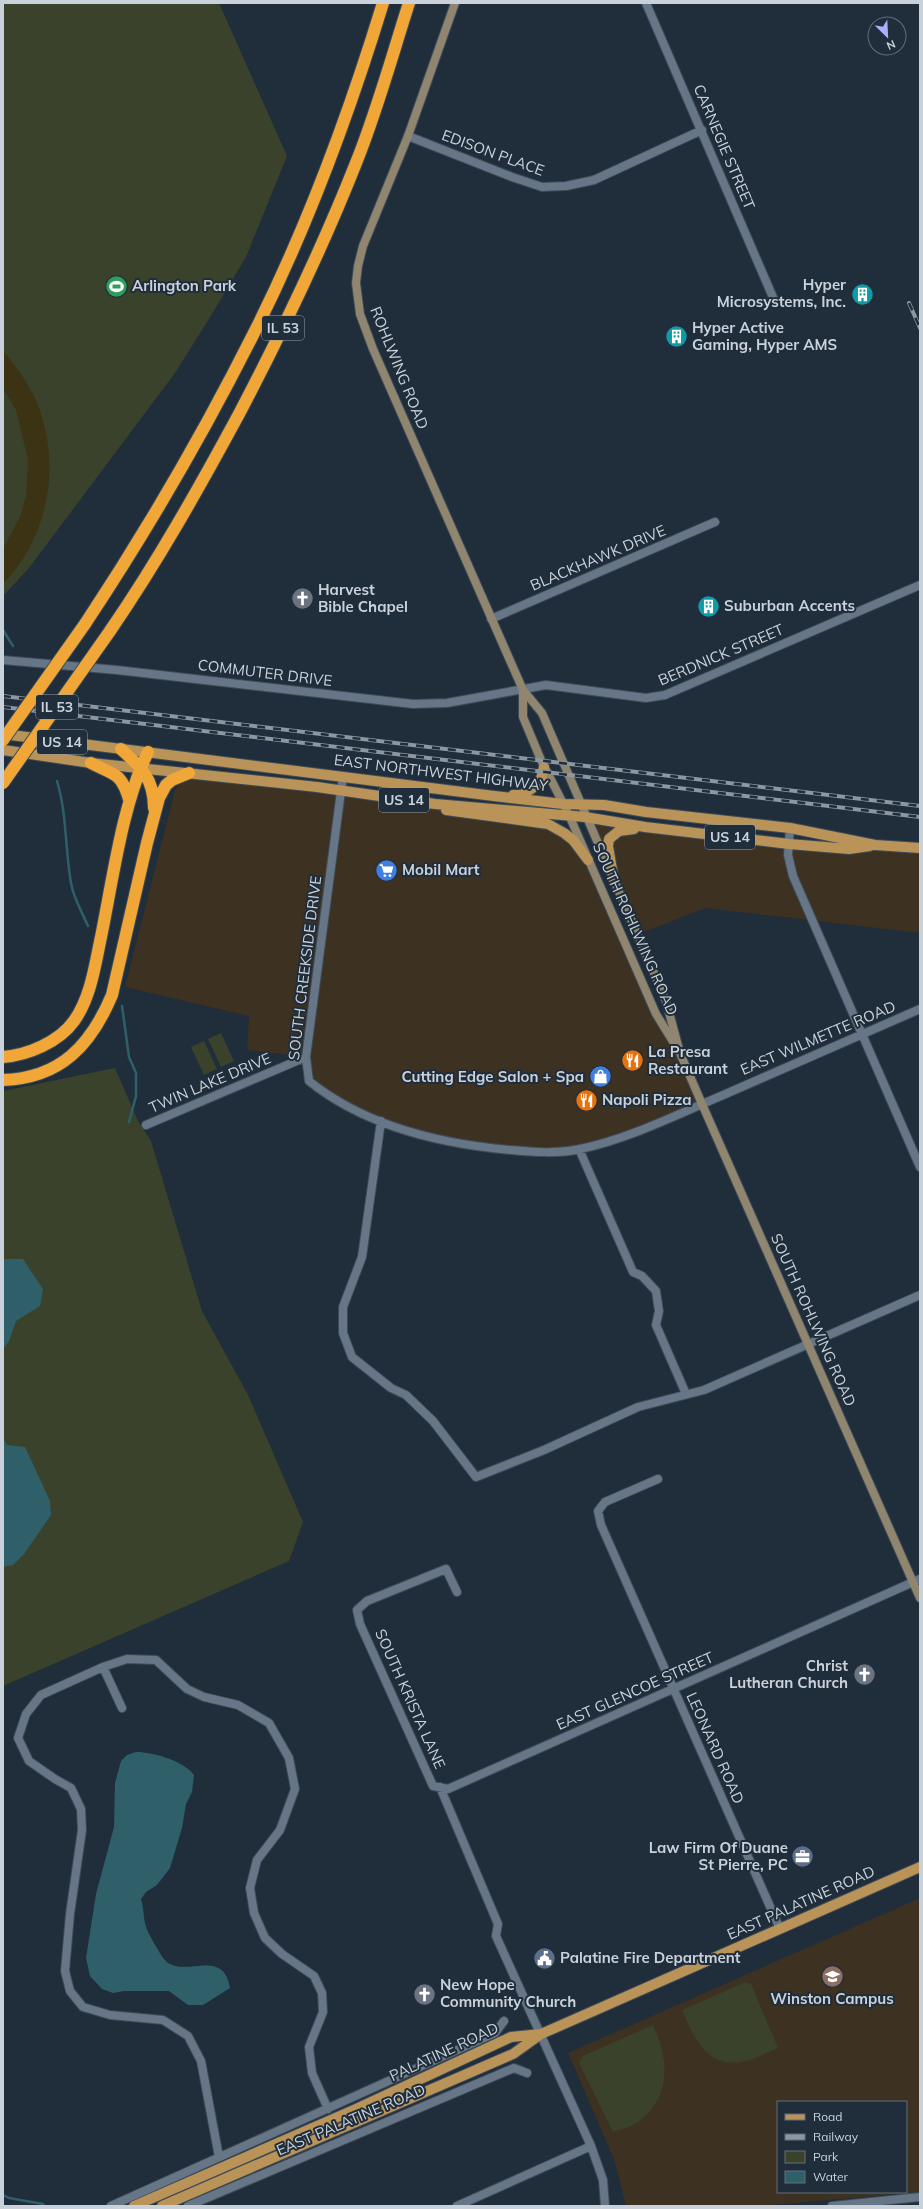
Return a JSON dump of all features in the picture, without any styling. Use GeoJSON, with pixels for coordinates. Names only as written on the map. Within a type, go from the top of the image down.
{"type":"FeatureCollection","features":[{"type":"Feature","properties":{"kind":"highway","name":"IL 53"},"geometry":{"type":"LineString","coordinates":[[3,740],[85,624],[161,504],[256,329],[329,162],[383,3]]}},
{"type":"Feature","properties":{"kind":"highway","name":"IL 53"},"geometry":{"type":"LineString","coordinates":[[3,783],[147,578],[198,488],[280,334],[336,213],[357,161],[409,3]]}},
{"type":"Feature","properties":{"kind":"highway"},"geometry":{"type":"LineString","coordinates":[[121,749],[141,767],[152,788],[154,816]]}},
{"type":"Feature","properties":{"kind":"highway"},"geometry":{"type":"LineString","coordinates":[[3,1057],[28,1053],[47,1043],[62,1033],[74,1022],[81,1011],[89,989],[96,961],[129,799],[148,752]]}},
{"type":"Feature","properties":{"kind":"highway"},"geometry":{"type":"LineString","coordinates":[[91,763],[115,774],[122,780],[129,799]]}},
{"type":"Feature","properties":{"kind":"highway"},"geometry":{"type":"LineString","coordinates":[[3,1080],[30,1077],[47,1071],[64,1062],[82,1048],[103,1016],[112,995],[154,816],[166,786],[172,780],[189,773]]}},
{"type":"Feature","properties":{"kind":"main road","name":"EAST NORTHWEST HIGHWAY"},"geometry":{"type":"LineString","coordinates":[[3,734],[494,796],[563,804],[604,805],[646,812],[790,828],[876,845],[920,848]]}},
{"type":"Feature","properties":{"kind":"main road","name":"EAST NORTHWEST HIGHWAY"},"geometry":{"type":"LineString","coordinates":[[3,750],[91,763],[141,767],[435,804],[569,815],[645,827],[789,844],[849,849],[876,845]]}},
{"type":"Feature","properties":{"kind":"main road"},"geometry":{"type":"LineString","coordinates":[[494,796],[522,795],[531,791],[540,783],[544,767]]}},
{"type":"Feature","properties":{"kind":"main road"},"geometry":{"type":"LineString","coordinates":[[435,804],[448,811],[548,824],[573,840],[588,860]]}},
{"type":"Feature","properties":{"kind":"main road"},"geometry":{"type":"LineString","coordinates":[[614,881],[608,846],[609,839],[619,831],[645,827]]}},
{"type":"Feature","properties":{"kind":"main road","name":"EAST PALATINE ROAD"},"geometry":{"type":"LineString","coordinates":[[541,2034],[920,1867]]}},
{"type":"Feature","properties":{"kind":"main road","name":"PALATINE ROAD"},"geometry":{"type":"LineString","coordinates":[[134,2206],[349,2112],[511,2037],[541,2034]]}},
{"type":"Feature","properties":{"kind":"main road","name":"PALATINE ROAD"},"geometry":{"type":"LineString","coordinates":[[162,2206],[513,2054],[541,2034]]}},
{"type":"Feature","properties":{"kind":"street","name":"ROHLWING ROAD"},"geometry":{"type":"LineString","coordinates":[[455,3],[408,136],[361,253],[356,283],[360,314],[373,349],[491,619],[523,690],[542,713],[585,817]]}},
{"type":"Feature","properties":{"kind":"street","name":"CARNEGIE STREET"},"geometry":{"type":"LineString","coordinates":[[646,3],[775,302]]}},
{"type":"Feature","properties":{"kind":"street","name":"EDISON PLACE"},"geometry":{"type":"LineString","coordinates":[[408,136],[512,177],[542,187],[566,186],[594,180],[702,130]]}},
{"type":"Feature","properties":{"kind":"street","name":"BLACKHAWK DRIVE"},"geometry":{"type":"LineString","coordinates":[[491,619],[715,522]]}},
{"type":"Feature","properties":{"kind":"street","name":"BERDNICK STREET"},"geometry":{"type":"LineString","coordinates":[[523,690],[546,685],[646,698],[665,695],[920,585]]}},
{"type":"Feature","properties":{"kind":"street","name":"COMMUTER DRIVE"},"geometry":{"type":"LineString","coordinates":[[3,660],[117,670],[413,704],[447,703],[523,690]]}},
{"type":"Feature","properties":{"kind":"street","name":"ROHLWING ROAD"},"geometry":{"type":"LineString","coordinates":[[523,690],[523,717],[544,767],[569,815]]}},
{"type":"Feature","properties":{"kind":"street","name":"SOUTH CREEKSIDE DRIVE"},"geometry":{"type":"LineString","coordinates":[[343,776],[306,1057],[309,1081],[326,1095],[381,1121]]}},
{"type":"Feature","properties":{"kind":"street","name":"SOUTH ROHLWING ROAD"},"geometry":{"type":"LineString","coordinates":[[569,815],[656,1014],[680,1053]]}},
{"type":"Feature","properties":{"kind":"street","name":"SOUTH ROHLWING ROAD"},"geometry":{"type":"LineString","coordinates":[[585,817],[666,1001],[680,1053],[809,1344],[916,1580],[920,1598]]}},
{"type":"Feature","properties":{"kind":"street"},"geometry":{"type":"LineString","coordinates":[[790,828],[788,856],[793,876],[920,1167]]}},
{"type":"Feature","properties":{"kind":"street","name":"EAST WILMETTE ROAD"},"geometry":{"type":"LineString","coordinates":[[381,1121],[434,1138],[463,1145],[538,1152],[579,1149],[613,1140],[702,1104],[920,1009]]}},
{"type":"Feature","properties":{"kind":"street","name":"TWIN LAKE DRIVE"},"geometry":{"type":"LineString","coordinates":[[146,1125],[306,1057]]}},
{"type":"Feature","properties":{"kind":"street"},"geometry":{"type":"LineString","coordinates":[[381,1121],[362,1257],[343,1308],[343,1334],[352,1357],[391,1388],[406,1395],[433,1421],[476,1478],[544,1450],[638,1407],[704,1390],[920,1295]]}},
{"type":"Feature","properties":{"kind":"street"},"geometry":{"type":"LineString","coordinates":[[579,1149],[633,1272],[642,1276],[656,1292],[659,1311],[656,1325],[686,1394]]}},
{"type":"Feature","properties":{"kind":"street","name":"LEONARD ROAD"},"geometry":{"type":"LineString","coordinates":[[658,1479],[605,1502],[598,1511],[602,1525],[780,1929]]}},
{"type":"Feature","properties":{"kind":"street","name":"SOUTH KRISTA LANE"},"geometry":{"type":"LineString","coordinates":[[444,1788],[434,1786],[360,1624],[357,1610],[367,1602],[446,1569],[457,1592]]}},
{"type":"Feature","properties":{"kind":"street","name":"EAST GLENCOE STREET"},"geometry":{"type":"LineString","coordinates":[[444,1788],[674,1690],[916,1580]]}},
{"type":"Feature","properties":{"kind":"street"},"geometry":{"type":"LineString","coordinates":[[219,2157],[201,2061],[188,2036],[163,2020],[110,2015],[83,2007],[70,1991],[65,1971],[70,1914],[82,1830],[81,1809],[71,1788],[29,1761],[18,1738],[26,1714],[41,1695],[103,1667],[127,1659],[156,1660],[187,1689],[204,1697],[238,1705],[269,1723],[289,1758],[296,1789],[280,1830],[257,1860],[250,1888],[254,1914],[266,1938],[282,1954],[314,1976],[322,1994],[323,2012],[309,2047],[312,2073],[328,2109]]}},
{"type":"Feature","properties":{"kind":"street"},"geometry":{"type":"LineString","coordinates":[[103,1667],[122,1708]]}},
{"type":"Feature","properties":{"kind":"street"},"geometry":{"type":"LineString","coordinates":[[444,1788],[498,1924],[496,1936],[591,2146],[603,2180],[605,2206]]}},
{"type":"Feature","properties":{"kind":"street","name":"PALATINE ROAD"},"geometry":{"type":"LineString","coordinates":[[111,2206],[495,2033],[504,2021]]}},
{"type":"Feature","properties":{"kind":"street","name":"EAST PALATINE ROAD"},"geometry":{"type":"LineString","coordinates":[[188,2206],[514,2068],[527,2073]]}},
{"type":"Feature","properties":{"kind":"street"},"geometry":{"type":"LineString","coordinates":[[457,2206],[472,2203],[591,2146]]}},
{"type":"Feature","properties":{"kind":"street"},"geometry":{"type":"LineString","coordinates":[[832,2206],[881,2204],[920,2197]]}},
{"type":"Feature","properties":{"kind":"shaded area"},"geometry":{"type":"Polygon","coordinates":[[[189,773],[548,824],[588,860],[656,1014],[702,1104],[613,1140],[538,1152],[463,1145],[381,1121],[309,1081],[306,1057],[247,1050],[249,1016],[125,987],[175,790],[189,773]]]}},
{"type":"Feature","properties":{"kind":"shaded area"},"geometry":{"type":"Polygon","coordinates":[[[585,817],[786,844],[920,848],[920,933],[706,908],[636,935],[585,817]]]}},
{"type":"Feature","properties":{"kind":"shaded area","name":"Winston Campus"},"geometry":{"type":"Polygon","coordinates":[[[920,1898],[920,2192],[760,2206],[626,2206],[614,2159],[568,2053],[920,1898]]]}},
{"type":"Feature","properties":{"kind":"green space","name":"Arlington Park"},"geometry":{"type":"Polygon","coordinates":[[[3,3],[219,3],[287,156],[246,257],[175,373],[29,568],[3,596],[3,3]]]}},
{"type":"Feature","properties":{"kind":"green space"},"geometry":{"type":"Polygon","coordinates":[[[221,1033],[234,1061],[221,1067],[208,1039],[221,1033]]]}},
{"type":"Feature","properties":{"kind":"green space"},"geometry":{"type":"Polygon","coordinates":[[[204,1041],[217,1069],[204,1075],[191,1047],[204,1041]]]}},
{"type":"Feature","properties":{"kind":"green space"},"geometry":{"type":"Polygon","coordinates":[[[115,1068],[138,1121],[151,1141],[202,1311],[248,1395],[303,1522],[289,1561],[3,1686],[3,1091],[115,1068]]]}},
{"type":"Feature","properties":{"kind":"green space"},"geometry":{"type":"Polygon","coordinates":[[[746,1982],[751,1984],[778,2048],[746,2061],[733,2063],[722,2061],[704,2050],[692,2031],[682,2010],[746,1982]]]}},
{"type":"Feature","properties":{"kind":"green space"},"geometry":{"type":"Polygon","coordinates":[[[653,2025],[662,2051],[664,2064],[662,2089],[657,2101],[649,2112],[638,2122],[629,2127],[613,2132],[579,2063],[583,2056],[653,2025]]]}},
{"type":"Feature","properties":{"kind":"sand"},"geometry":{"type":"Polygon","coordinates":[[[3,351],[24,378],[39,408],[46,431],[49,455],[49,478],[46,501],[40,524],[31,545],[3,584],[3,549],[20,517],[26,497],[28,460],[16,410],[3,388],[3,351]]]}},
{"type":"Feature","properties":{"kind":"water"},"geometry":{"type":"Polygon","coordinates":[[[3,1259],[23,1259],[43,1289],[40,1306],[16,1321],[9,1341],[3,1349],[3,1259]]]}},
{"type":"Feature","properties":{"kind":"water"},"geometry":{"type":"Polygon","coordinates":[[[3,1438],[7,1445],[25,1447],[50,1501],[51,1515],[24,1554],[13,1565],[3,1567],[3,1438]]]}},
{"type":"Feature","properties":{"kind":"water"},"geometry":{"type":"Polygon","coordinates":[[[136,1752],[143,1752],[168,1758],[183,1766],[194,1775],[192,1792],[186,1804],[182,1828],[170,1868],[157,1885],[146,1892],[141,1899],[146,1927],[164,1959],[172,1965],[181,1967],[211,1966],[219,1968],[226,1975],[230,1988],[203,2005],[188,2005],[169,1991],[124,1991],[113,1993],[102,1989],[90,1976],[86,1958],[96,1894],[114,1827],[115,1783],[121,1761],[127,1755],[136,1752]]]}},
{"type":"Feature","properties":{"kind":"waterway"},"geometry":{"type":"LineString","coordinates":[[3,630],[13,646]]}},
{"type":"Feature","properties":{"kind":"waterway"},"geometry":{"type":"LineString","coordinates":[[57,781],[63,806],[72,888],[88,926]]}},
{"type":"Feature","properties":{"kind":"waterway"},"geometry":{"type":"LineString","coordinates":[[122,1006],[129,1057],[136,1073],[136,1096],[129,1122]]}},
{"type":"Feature","properties":{"kind":"waterway"},"geometry":{"type":"LineString","coordinates":[[3,2195],[9,2198],[43,2204],[44,2206]]}},
{"type":"Feature","properties":{"kind":"railway"},"geometry":{"type":"LineString","coordinates":[[909,303],[920,328]]}},
{"type":"Feature","properties":{"kind":"railway"},"geometry":{"type":"LineString","coordinates":[[3,696],[920,806]]}},
{"type":"Feature","properties":{"kind":"railway"},"geometry":{"type":"LineString","coordinates":[[3,707],[920,817]]}},
{"type":"Feature","properties":{"kind":"place","name":"Arlington Park"},"geometry":{"type":"Point","coordinates":[116,286]}},
{"type":"Feature","properties":{"kind":"place","name":"Hyper Microsystems, Inc."},"geometry":{"type":"Point","coordinates":[862,294]}},
{"type":"Feature","properties":{"kind":"place","name":"Hyper Active Gaming, Hyper AMS"},"geometry":{"type":"Point","coordinates":[677,337]}},
{"type":"Feature","properties":{"kind":"place","name":"Harvest Bible Chapel"},"geometry":{"type":"Point","coordinates":[303,599]}},
{"type":"Feature","properties":{"kind":"place","name":"Suburban Accents"},"geometry":{"type":"Point","coordinates":[709,606]}},
{"type":"Feature","properties":{"kind":"place","name":"Mobil Mart"},"geometry":{"type":"Point","coordinates":[387,870]}},
{"type":"Feature","properties":{"kind":"place","name":"La Presa Restaurant"},"geometry":{"type":"Point","coordinates":[632,1061]}},
{"type":"Feature","properties":{"kind":"place","name":"Cutting Edge Salon + Spa"},"geometry":{"type":"Point","coordinates":[600,1077]}},
{"type":"Feature","properties":{"kind":"place","name":"Napoli Pizza"},"geometry":{"type":"Point","coordinates":[586,1100]}},
{"type":"Feature","properties":{"kind":"place","name":"Christ Lutheran Church"},"geometry":{"type":"Point","coordinates":[864,1675]}},
{"type":"Feature","properties":{"kind":"place","name":"Law Firm Of Duane St Pierre, PC"},"geometry":{"type":"Point","coordinates":[803,1857]}},
{"type":"Feature","properties":{"kind":"place","name":"Palatine Fire Department"},"geometry":{"type":"Point","coordinates":[544,1958]}},
{"type":"Feature","properties":{"kind":"place","name":"Winston Campus"},"geometry":{"type":"Point","coordinates":[832,1976]}},
{"type":"Feature","properties":{"kind":"place","name":"New Hope Community Church"},"geometry":{"type":"Point","coordinates":[425,1994]}}]}
